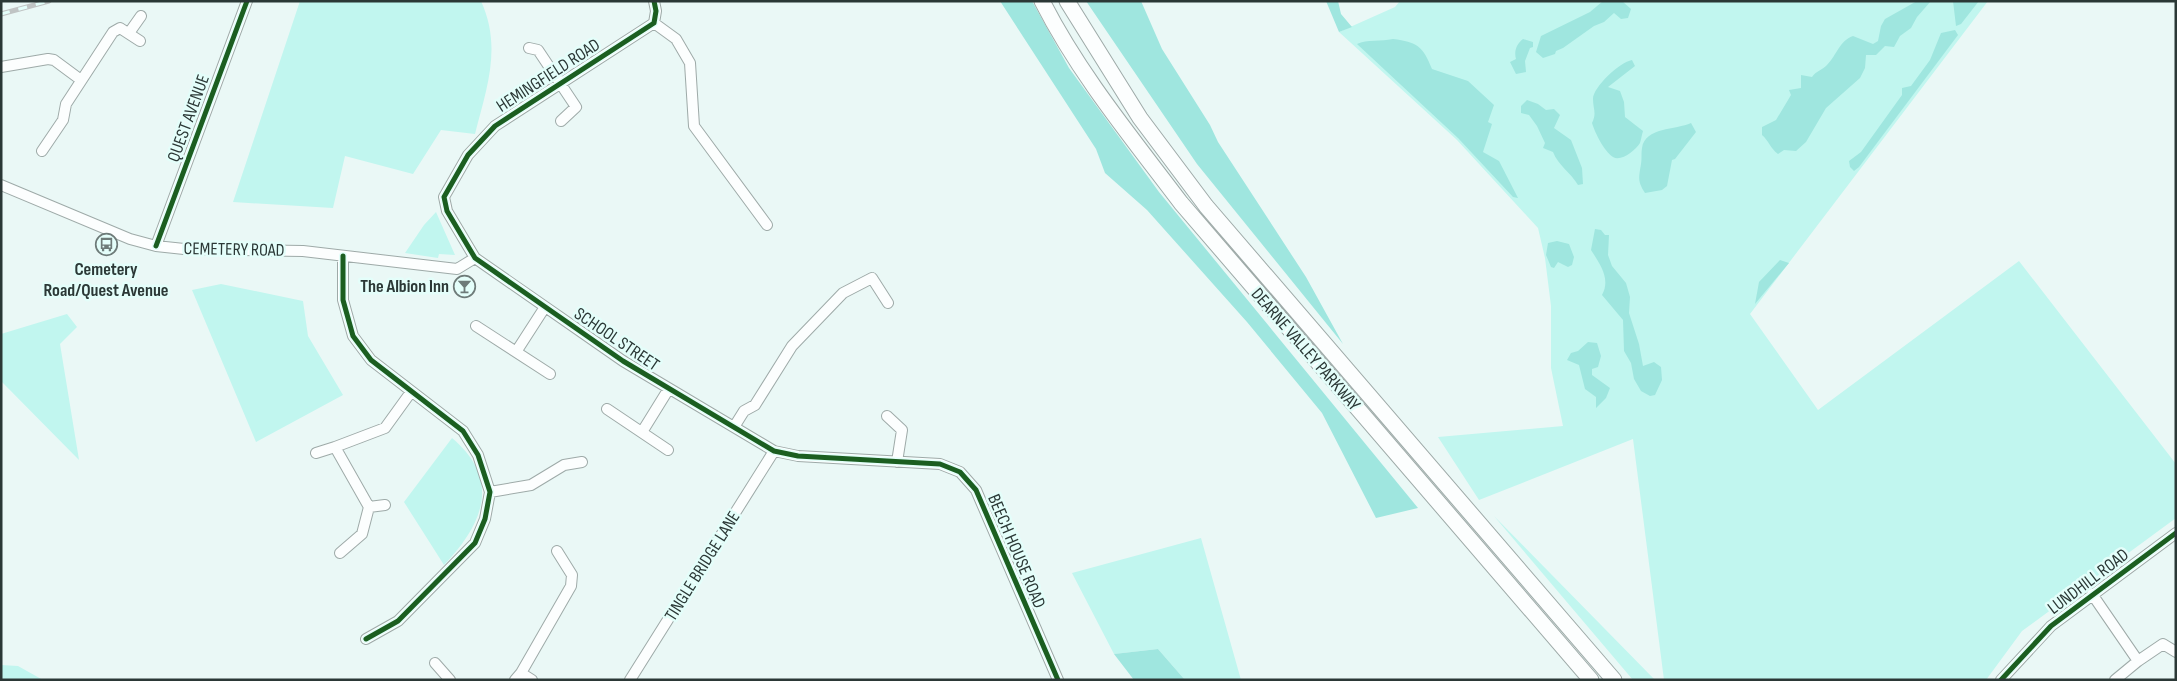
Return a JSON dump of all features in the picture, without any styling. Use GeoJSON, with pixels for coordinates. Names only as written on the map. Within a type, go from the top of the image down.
{"type":"FeatureCollection","features":[{"type":"Feature","properties":{"kind":"highway","name":"DEARNE VALLEY PARKWAY"},"geometry":{"type":"LineString","coordinates":[[1042,1],[1056,29],[1118,121],[1180,203],[1591,680]]}},
{"type":"Feature","properties":{"kind":"highway","name":"DEARNE VALLEY PARKWAY"},"geometry":{"type":"LineString","coordinates":[[1067,1],[1140,118],[1206,206],[1614,680]]}},
{"type":"Feature","properties":{"kind":"street","name":"QUEST AVENUE"},"geometry":{"type":"LineString","coordinates":[[156,246],[246,1]]}},
{"type":"Feature","properties":{"kind":"street"},"geometry":{"type":"LineString","coordinates":[[654,1],[656,11],[654,23],[676,39],[690,63],[694,126],[767,225]]}},
{"type":"Feature","properties":{"kind":"street"},"geometry":{"type":"LineString","coordinates":[[129,33],[141,16]]}},
{"type":"Feature","properties":{"kind":"street","name":"HEMINGFIELD ROAD"},"geometry":{"type":"LineString","coordinates":[[475,258],[447,211],[444,197],[468,155],[494,126],[561,85],[654,23]]}},
{"type":"Feature","properties":{"kind":"street"},"geometry":{"type":"LineString","coordinates":[[42,151],[63,120],[64,107],[114,32],[120,28],[140,41]]}},
{"type":"Feature","properties":{"kind":"street"},"geometry":{"type":"LineString","coordinates":[[529,48],[538,50],[576,107],[561,121]]}},
{"type":"Feature","properties":{"kind":"street"},"geometry":{"type":"LineString","coordinates":[[1,67],[48,59],[54,60],[81,80]]}},
{"type":"Feature","properties":{"kind":"street","name":"CEMETERY ROAD"},"geometry":{"type":"LineString","coordinates":[[1,185],[122,236],[156,246],[184,249],[303,251],[457,269],[475,258]]}},
{"type":"Feature","properties":{"kind":"street"},"geometry":{"type":"LineString","coordinates":[[343,256],[344,300],[353,336],[371,360],[462,431],[478,455],[490,492],[485,519],[475,543],[398,621],[366,639]]}},
{"type":"Feature","properties":{"kind":"street","name":"SCHOOL STREET"},"geometry":{"type":"LineString","coordinates":[[475,258],[668,390],[774,451]]}},
{"type":"Feature","properties":{"kind":"street"},"geometry":{"type":"LineString","coordinates":[[734,427],[744,411],[755,405],[792,346],[843,293],[872,278],[888,303]]}},
{"type":"Feature","properties":{"kind":"street"},"geometry":{"type":"LineString","coordinates":[[516,352],[545,307]]}},
{"type":"Feature","properties":{"kind":"street"},"geometry":{"type":"LineString","coordinates":[[476,326],[550,374]]}},
{"type":"Feature","properties":{"kind":"street"},"geometry":{"type":"LineString","coordinates":[[642,432],[668,390]]}},
{"type":"Feature","properties":{"kind":"street"},"geometry":{"type":"LineString","coordinates":[[316,454],[385,428],[411,392]]}},
{"type":"Feature","properties":{"kind":"street"},"geometry":{"type":"LineString","coordinates":[[606,409],[668,450]]}},
{"type":"Feature","properties":{"kind":"street"},"geometry":{"type":"LineString","coordinates":[[886,416],[902,430],[897,462]]}},
{"type":"Feature","properties":{"kind":"street"},"geometry":{"type":"LineString","coordinates":[[336,447],[369,507],[367,523],[359,538],[340,553]]}},
{"type":"Feature","properties":{"kind":"street","name":"BEECH HOUSE ROAD"},"geometry":{"type":"LineString","coordinates":[[774,451],[798,456],[940,464],[960,472],[976,490],[1058,680]]}},
{"type":"Feature","properties":{"kind":"street","name":"TINGLE BRIDGE LANE"},"geometry":{"type":"LineString","coordinates":[[630,680],[774,451]]}},
{"type":"Feature","properties":{"kind":"street"},"geometry":{"type":"LineString","coordinates":[[490,492],[531,485],[564,465],[582,462]]}},
{"type":"Feature","properties":{"kind":"street"},"geometry":{"type":"LineString","coordinates":[[369,507],[385,505]]}},
{"type":"Feature","properties":{"kind":"street","name":"LUNDHILL ROAD"},"geometry":{"type":"LineString","coordinates":[[2001,680],[2051,626],[2176,533]]}},
{"type":"Feature","properties":{"kind":"street"},"geometry":{"type":"LineString","coordinates":[[532,680],[518,676],[571,586],[572,575],[557,551]]}},
{"type":"Feature","properties":{"kind":"street"},"geometry":{"type":"LineString","coordinates":[[2092,594],[2138,661]]}},
{"type":"Feature","properties":{"kind":"street"},"geometry":{"type":"LineString","coordinates":[[2115,680],[2163,644],[2176,652]]}},
{"type":"Feature","properties":{"kind":"street"},"geometry":{"type":"LineString","coordinates":[[435,663],[450,680]]}},
{"type":"Feature","properties":{"kind":"shaded area"},"geometry":{"type":"Polygon","coordinates":[[[300,1],[481,1],[491,35],[491,51],[488,83],[475,134],[441,130],[413,174],[345,156],[333,208],[233,202],[300,1]]]}},
{"type":"Feature","properties":{"kind":"shaded area"},"geometry":{"type":"Polygon","coordinates":[[[1000,1],[1032,1],[1069,68],[1159,192],[1418,508],[1376,518],[1322,413],[1247,322],[1147,210],[1105,173],[1096,149],[1000,1]]]}},
{"type":"Feature","properties":{"kind":"shaded area"},"geometry":{"type":"Polygon","coordinates":[[[1086,1],[1141,1],[1162,49],[1210,125],[1218,142],[1306,277],[1343,344],[1197,164],[1086,1]]]}},
{"type":"Feature","properties":{"kind":"shaded area"},"geometry":{"type":"Polygon","coordinates":[[[1326,1],[1338,1],[1341,14],[1352,27],[1339,32],[1326,1]]]}},
{"type":"Feature","properties":{"kind":"shaded area"},"geometry":{"type":"Polygon","coordinates":[[[1400,1],[1988,1],[1750,314],[1818,410],[2019,261],[2176,464],[2176,518],[2022,631],[1986,680],[1664,680],[1633,439],[1479,500],[1438,437],[1563,426],[1551,368],[1551,306],[1545,258],[1538,228],[1457,140],[1339,32],[1395,7],[1400,1]]]}},
{"type":"Feature","properties":{"kind":"shaded area"},"geometry":{"type":"Polygon","coordinates":[[[1603,1],[1622,1],[1631,9],[1628,18],[1621,19],[1614,13],[1604,22],[1594,26],[1556,51],[1555,54],[1543,58],[1536,52],[1541,36],[1590,12],[1603,1]]]}},
{"type":"Feature","properties":{"kind":"shaded area"},"geometry":{"type":"Polygon","coordinates":[[[1917,1],[1931,1],[1917,17],[1911,28],[1900,36],[1894,47],[1885,46],[1876,55],[1866,55],[1865,68],[1860,78],[1826,108],[1806,142],[1796,151],[1784,150],[1778,154],[1775,152],[1762,135],[1762,127],[1776,120],[1791,95],[1789,90],[1801,88],[1801,75],[1812,77],[1827,65],[1848,38],[1853,36],[1873,44],[1878,41],[1881,26],[1885,19],[1917,1]]]}},
{"type":"Feature","properties":{"kind":"shaded area"},"geometry":{"type":"Polygon","coordinates":[[[1953,1],[1979,1],[1961,24],[1956,26],[1953,1]]]}},
{"type":"Feature","properties":{"kind":"shaded area"},"geometry":{"type":"Polygon","coordinates":[[[1955,30],[1958,35],[1859,167],[1854,171],[1850,167],[1849,161],[1861,152],[1902,95],[1902,88],[1911,86],[1930,60],[1941,33],[1955,30]]]}},
{"type":"Feature","properties":{"kind":"shaded area"},"geometry":{"type":"Polygon","coordinates":[[[1393,39],[1418,46],[1432,69],[1468,81],[1494,105],[1488,122],[1492,124],[1483,152],[1499,161],[1518,198],[1513,197],[1458,138],[1357,44],[1393,39]]]}},
{"type":"Feature","properties":{"kind":"shaded area"},"geometry":{"type":"Polygon","coordinates":[[[1523,39],[1533,42],[1533,47],[1530,48],[1525,61],[1526,72],[1516,74],[1510,62],[1516,59],[1516,48],[1523,39]]]}},
{"type":"Feature","properties":{"kind":"shaded area"},"geometry":{"type":"Polygon","coordinates":[[[1632,60],[1635,66],[1608,87],[1620,91],[1624,102],[1625,117],[1643,131],[1640,143],[1635,149],[1624,157],[1616,158],[1606,151],[1593,127],[1592,123],[1595,114],[1593,99],[1597,88],[1608,76],[1621,65],[1632,60]]]}},
{"type":"Feature","properties":{"kind":"shaded area"},"geometry":{"type":"Polygon","coordinates":[[[1527,100],[1538,104],[1546,110],[1554,109],[1560,115],[1554,128],[1571,140],[1582,168],[1583,184],[1578,185],[1553,152],[1543,148],[1545,143],[1537,126],[1529,115],[1521,113],[1521,106],[1527,100]]]}},
{"type":"Feature","properties":{"kind":"shaded area"},"geometry":{"type":"Polygon","coordinates":[[[1691,123],[1696,132],[1675,159],[1672,160],[1667,186],[1662,190],[1645,193],[1639,179],[1644,141],[1649,136],[1662,130],[1691,123]]]}},
{"type":"Feature","properties":{"kind":"shaded area"},"geometry":{"type":"Polygon","coordinates":[[[436,212],[455,255],[439,254],[438,258],[405,253],[424,225],[436,212]]]}},
{"type":"Feature","properties":{"kind":"shaded area"},"geometry":{"type":"Polygon","coordinates":[[[1595,229],[1601,230],[1605,235],[1609,235],[1608,255],[1612,266],[1626,283],[1630,297],[1629,313],[1639,344],[1643,366],[1654,362],[1661,367],[1662,380],[1655,395],[1650,396],[1641,391],[1634,379],[1631,363],[1624,351],[1623,320],[1602,295],[1605,277],[1601,266],[1591,250],[1595,229]]]}},
{"type":"Feature","properties":{"kind":"shaded area"},"geometry":{"type":"Polygon","coordinates":[[[1557,241],[1569,244],[1574,257],[1572,265],[1568,267],[1558,262],[1554,268],[1551,267],[1546,255],[1548,243],[1557,241]]]}},
{"type":"Feature","properties":{"kind":"shaded area"},"geometry":{"type":"Polygon","coordinates":[[[1780,260],[1789,263],[1755,304],[1759,282],[1780,260]]]}},
{"type":"Feature","properties":{"kind":"shaded area"},"geometry":{"type":"Polygon","coordinates":[[[221,284],[303,301],[308,336],[343,395],[256,442],[192,290],[221,284]]]}},
{"type":"Feature","properties":{"kind":"shaded area"},"geometry":{"type":"Polygon","coordinates":[[[67,314],[77,327],[60,344],[79,460],[1,381],[1,334],[67,314]]]}},
{"type":"Feature","properties":{"kind":"shaded area"},"geometry":{"type":"Polygon","coordinates":[[[1588,342],[1597,343],[1601,356],[1598,367],[1592,369],[1592,375],[1610,388],[1606,398],[1596,408],[1596,397],[1585,389],[1579,365],[1567,360],[1571,353],[1578,351],[1588,342]]]}},
{"type":"Feature","properties":{"kind":"shaded area"},"geometry":{"type":"Polygon","coordinates":[[[452,438],[468,454],[477,470],[482,486],[481,502],[477,518],[469,534],[444,565],[404,502],[452,438]]]}},
{"type":"Feature","properties":{"kind":"shaded area"},"geometry":{"type":"Polygon","coordinates":[[[1494,516],[1655,680],[1633,680],[1494,516]]]}},
{"type":"Feature","properties":{"kind":"shaded area"},"geometry":{"type":"Polygon","coordinates":[[[1201,538],[1241,680],[1185,680],[1158,649],[1114,654],[1072,573],[1201,538]]]}},
{"type":"Feature","properties":{"kind":"shaded area"},"geometry":{"type":"Polygon","coordinates":[[[1158,649],[1185,680],[1134,680],[1114,654],[1158,649]]]}},
{"type":"Feature","properties":{"kind":"shaded area"},"geometry":{"type":"Polygon","coordinates":[[[1,665],[18,666],[43,680],[1,680],[1,665]]]}},
{"type":"Feature","properties":{"kind":"railway"},"geometry":{"type":"LineString","coordinates":[[1,14],[49,1]]}},
{"type":"Feature","properties":{"kind":"cycle path"},"geometry":{"type":"LineString","coordinates":[[156,246],[247,1]]}},
{"type":"Feature","properties":{"kind":"cycle path"},"geometry":{"type":"LineString","coordinates":[[654,1],[656,11],[654,23],[495,126],[468,155],[444,197],[447,211],[475,258],[623,361],[774,451],[798,456],[940,464],[960,472],[976,490],[1058,680]]}},
{"type":"Feature","properties":{"kind":"cycle path"},"geometry":{"type":"LineString","coordinates":[[343,256],[343,300],[353,336],[371,360],[463,431],[478,455],[490,492],[485,519],[475,543],[398,621],[366,639]]}},
{"type":"Feature","properties":{"kind":"cycle path"},"geometry":{"type":"LineString","coordinates":[[2001,680],[2051,626],[2176,533]]}},
{"type":"Feature","properties":{"kind":"place","name":"Cemetery Road/Quest Avenue"},"geometry":{"type":"Point","coordinates":[106,244]}},
{"type":"Feature","properties":{"kind":"place","name":"The Albion Inn"},"geometry":{"type":"Point","coordinates":[465,286]}}]}
